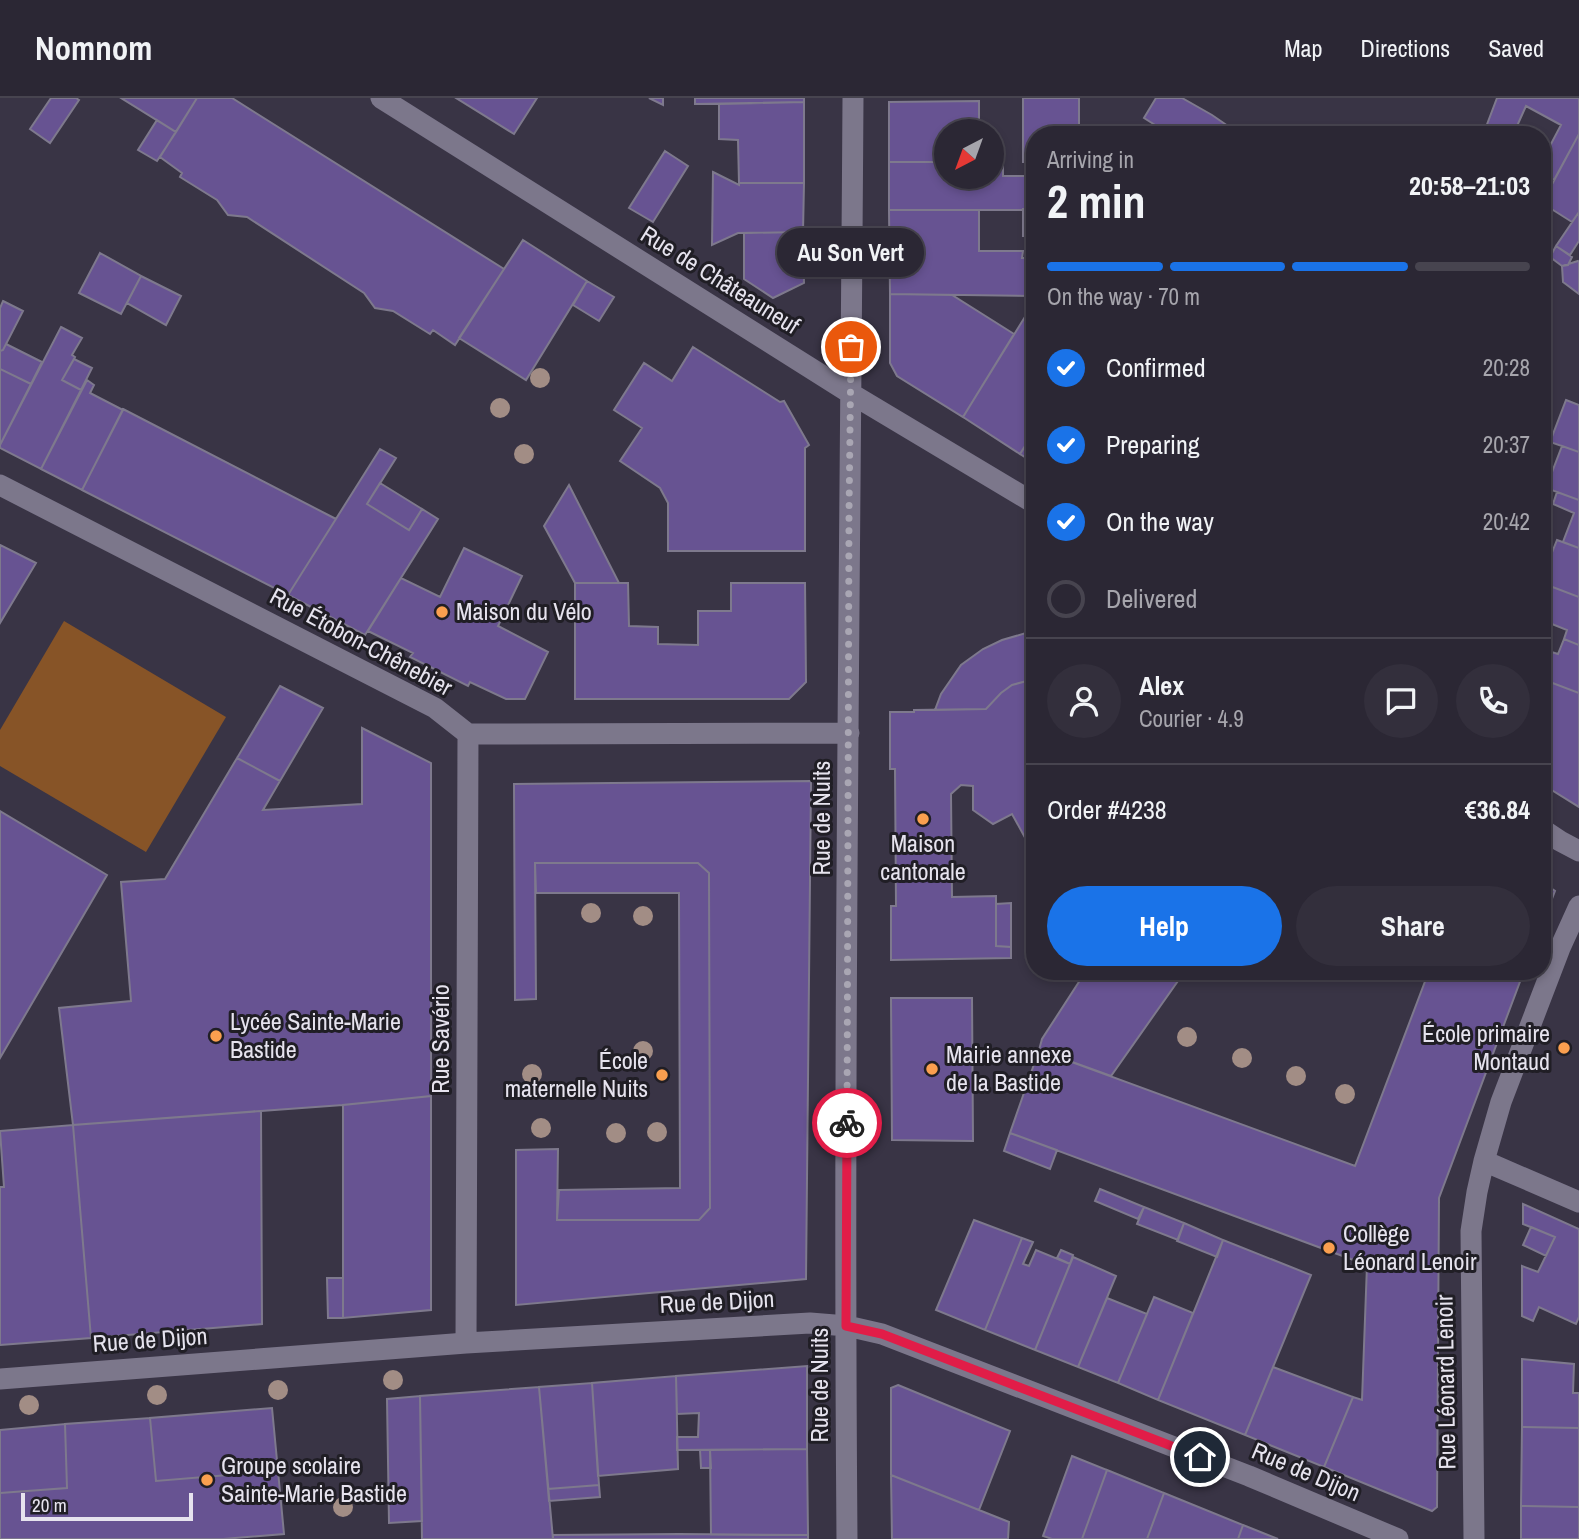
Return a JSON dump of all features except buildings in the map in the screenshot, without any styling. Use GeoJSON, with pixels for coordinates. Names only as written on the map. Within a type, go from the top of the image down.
{"type":"FeatureCollection","features":[{"type":"Feature","properties":{"kind":"street","name":"Rue de Châteauneuf"},"geometry":{"type":"LineString","coordinates":[[381,98],[850,393],[1026,498]]}},
{"type":"Feature","properties":{"kind":"street","name":"Rue de Nuits"},"geometry":{"type":"LineString","coordinates":[[847,1539],[853,98]]}},
{"type":"Feature","properties":{"kind":"street","name":"Rue Étobon-Chênebier"},"geometry":{"type":"LineString","coordinates":[[0,485],[435,708],[468,734]]}},
{"type":"Feature","properties":{"kind":"street"},"geometry":{"type":"LineString","coordinates":[[468,734],[849,733]]}},
{"type":"Feature","properties":{"kind":"street","name":"Rue Savério"},"geometry":{"type":"LineString","coordinates":[[466,1343],[468,734]]}},
{"type":"Feature","properties":{"kind":"street"},"geometry":{"type":"LineString","coordinates":[[1551,835],[1579,850]]}},
{"type":"Feature","properties":{"kind":"street","name":"Rue Léonard Lenoir"},"geometry":{"type":"LineString","coordinates":[[1551,972],[1579,906]]}},
{"type":"Feature","properties":{"kind":"street","name":"Rue Léonard Lenoir"},"geometry":{"type":"LineString","coordinates":[[1474,1539],[1471,1231],[1484,1161],[1502,1102],[1548,980]]}},
{"type":"Feature","properties":{"kind":"street"},"geometry":{"type":"LineString","coordinates":[[1484,1161],[1579,1202]]}},
{"type":"Feature","properties":{"kind":"street","name":"Rue de Dijon"},"geometry":{"type":"LineString","coordinates":[[0,1378],[466,1343],[810,1323],[846,1326],[882,1334],[1173,1446],[1398,1539]]}},
{"type":"Feature","properties":{"kind":"shaded area"},"geometry":{"type":"Polygon","coordinates":[[[64,621],[226,717],[146,852],[0,766],[0,730],[64,621]]]}},
{"type":"Feature","properties":{"kind":"way so far"},"geometry":{"type":"LineString","coordinates":[[847,1123],[851,347]]}},
{"type":"Feature","properties":{"kind":"place","name":"Au Son Vert"},"geometry":{"type":"Point","coordinates":[851,347]}},
{"type":"Feature","properties":{"kind":"place","name":"Maison du Vélo"},"geometry":{"type":"Point","coordinates":[442,612]}},
{"type":"Feature","properties":{"kind":"place","name":"Maison cantonale"},"geometry":{"type":"Point","coordinates":[923,819]}},
{"type":"Feature","properties":{"kind":"place","name":"Lycée Sainte-Marie Bastide"},"geometry":{"type":"Point","coordinates":[216,1036]}},
{"type":"Feature","properties":{"kind":"place","name":"École primaire Montaud"},"geometry":{"type":"Point","coordinates":[1564,1048]}},
{"type":"Feature","properties":{"kind":"place","name":"Mairie annexe de la Bastide"},"geometry":{"type":"Point","coordinates":[932,1069]}},
{"type":"Feature","properties":{"kind":"place","name":"École maternelle Nuits"},"geometry":{"type":"Point","coordinates":[662,1075]}},
{"type":"Feature","properties":{"kind":"place","name":"Collège Léonard Lenoir"},"geometry":{"type":"Point","coordinates":[1329,1248]}},
{"type":"Feature","properties":{"kind":"place","name":"Groupe scolaire Sainte-Marie Bastide"},"geometry":{"type":"Point","coordinates":[207,1480]}},
{"type":"Feature","properties":{"kind":"route"},"geometry":{"type":"LineString","coordinates":[[847,1123],[846,1326],[882,1334],[1200,1457]]}}]}
